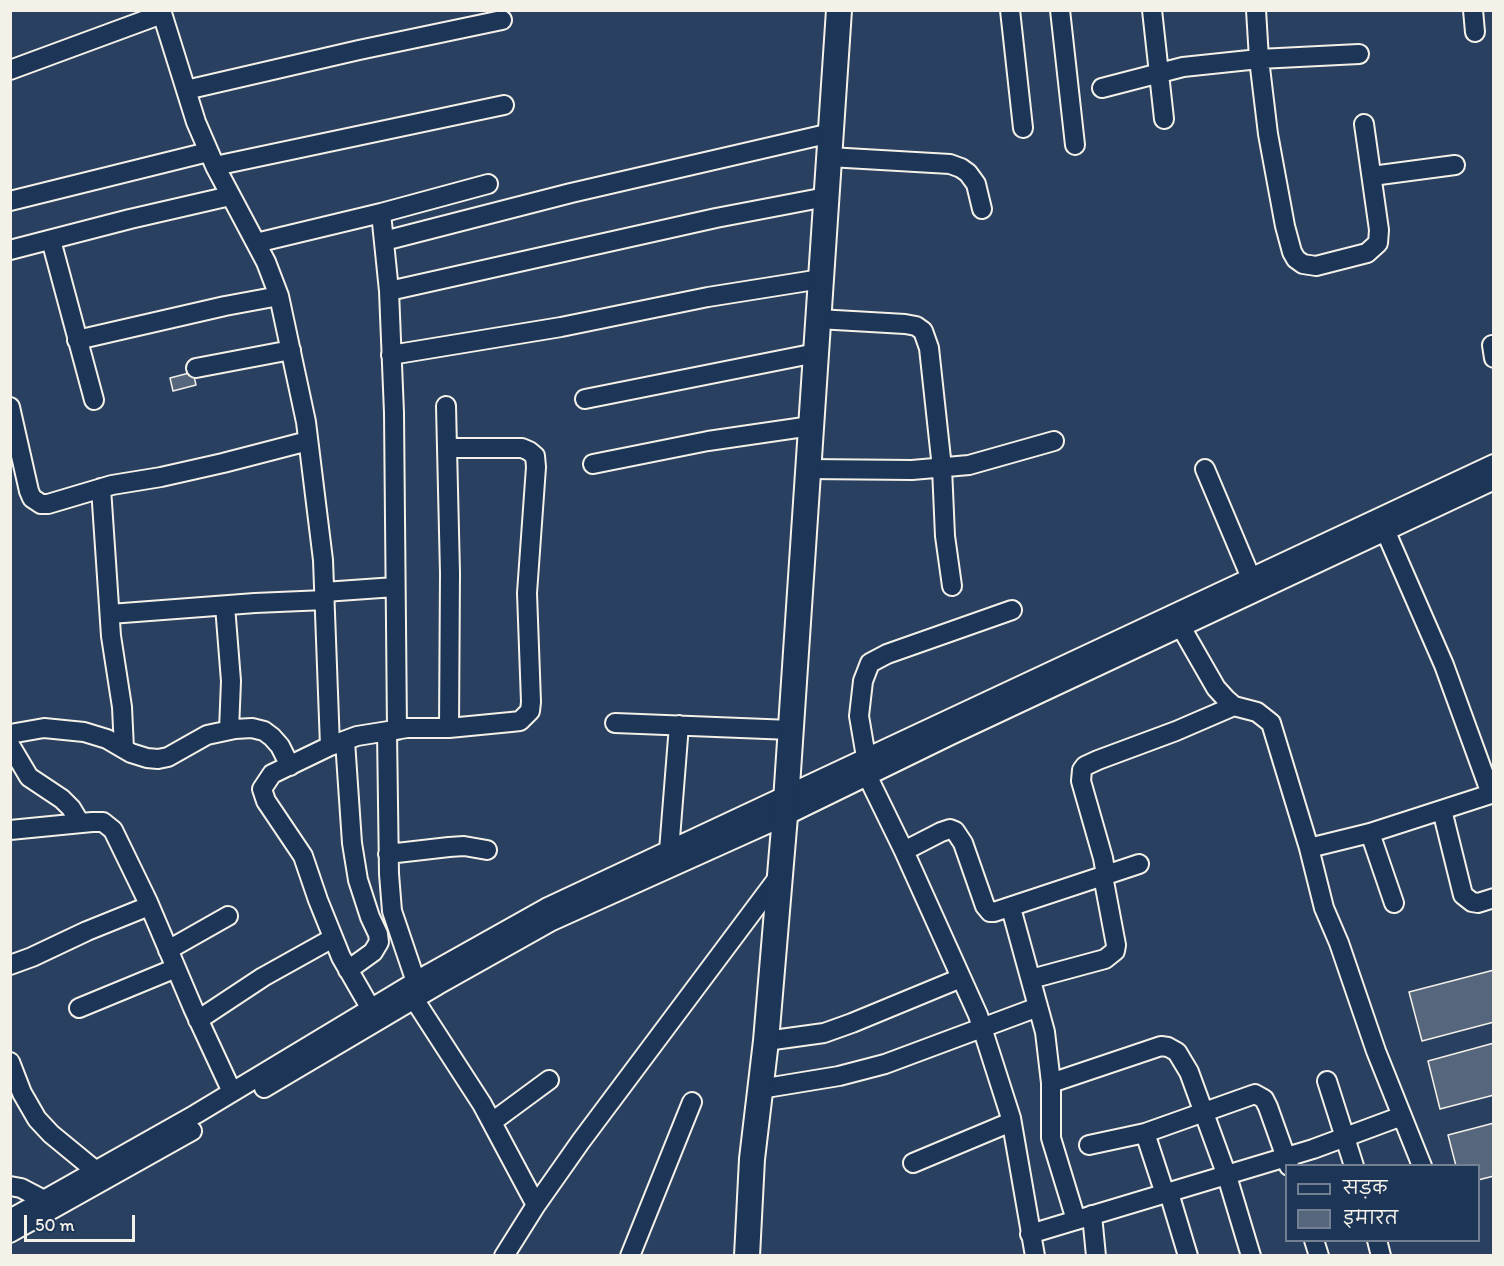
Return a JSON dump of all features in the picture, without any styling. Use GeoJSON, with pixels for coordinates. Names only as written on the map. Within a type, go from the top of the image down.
{"type":"FeatureCollection","features":[{"type":"Feature","properties":{"kind":"main road"},"geometry":{"type":"LineString","coordinates":[[747,1256],[752,1160],[766,1041],[786,806],[839,10]]}},
{"type":"Feature","properties":{"kind":"street"},"geometry":{"type":"LineString","coordinates":[[1010,10],[1023,128]]}},
{"type":"Feature","properties":{"kind":"street"},"geometry":{"type":"LineString","coordinates":[[1060,10],[1074,145]]}},
{"type":"Feature","properties":{"kind":"street"},"geometry":{"type":"LineString","coordinates":[[1152,10],[1164,119]]}},
{"type":"Feature","properties":{"kind":"street"},"geometry":{"type":"LineString","coordinates":[[1256,10],[1268,134],[1285,226],[1292,252],[1296,259],[1304,264],[1316,266],[1367,253],[1375,248],[1380,238],[1364,124]]}},
{"type":"Feature","properties":{"kind":"street"},"geometry":{"type":"LineString","coordinates":[[1473,10],[1475,32]]}},
{"type":"Feature","properties":{"kind":"street"},"geometry":{"type":"LineString","coordinates":[[10,70],[162,12],[196,122],[211,159],[273,277],[291,350],[308,441],[323,560],[337,743],[352,843],[358,880],[379,942],[374,952],[348,970]]}},
{"type":"Feature","properties":{"kind":"street"},"geometry":{"type":"LineString","coordinates":[[186,90],[502,20]]}},
{"type":"Feature","properties":{"kind":"street"},"geometry":{"type":"LineString","coordinates":[[1102,88],[1183,67],[1259,59],[1359,54]]}},
{"type":"Feature","properties":{"kind":"street"},"geometry":{"type":"LineString","coordinates":[[10,201],[211,159],[504,105]]}},
{"type":"Feature","properties":{"kind":"street"},"geometry":{"type":"LineString","coordinates":[[384,241],[571,193],[831,133]]}},
{"type":"Feature","properties":{"kind":"street"},"geometry":{"type":"LineString","coordinates":[[829,157],[950,164],[968,172],[976,184],[982,209]]}},
{"type":"Feature","properties":{"kind":"street"},"geometry":{"type":"LineString","coordinates":[[1372,176],[1455,165]]}},
{"type":"Feature","properties":{"kind":"street"},"geometry":{"type":"LineString","coordinates":[[256,243],[488,184]]}},
{"type":"Feature","properties":{"kind":"street"},"geometry":{"type":"LineString","coordinates":[[10,250],[230,196]]}},
{"type":"Feature","properties":{"kind":"street"},"geometry":{"type":"LineString","coordinates":[[389,291],[716,218],[826,197]]}},
{"type":"Feature","properties":{"kind":"street"},"geometry":{"type":"LineString","coordinates":[[381,213],[389,291],[394,413],[395,587],[388,854],[392,911],[415,991],[492,1122],[536,1205]]}},
{"type":"Feature","properties":{"kind":"street"},"geometry":{"type":"LineString","coordinates":[[51,240],[94,400]]}},
{"type":"Feature","properties":{"kind":"street"},"geometry":{"type":"LineString","coordinates":[[392,355],[561,327],[708,297],[821,279]]}},
{"type":"Feature","properties":{"kind":"street"},"geometry":{"type":"LineString","coordinates":[[77,339],[279,296]]}},
{"type":"Feature","properties":{"kind":"street"},"geometry":{"type":"LineString","coordinates":[[818,319],[905,324],[916,326],[923,331],[929,348],[942,468],[945,536],[952,586]]}},
{"type":"Feature","properties":{"kind":"street"},"geometry":{"type":"LineString","coordinates":[[195,368],[291,350]]}},
{"type":"Feature","properties":{"kind":"street"},"geometry":{"type":"LineString","coordinates":[[585,399],[816,353]]}},
{"type":"Feature","properties":{"kind":"street"},"geometry":{"type":"LineString","coordinates":[[446,406],[450,615],[449,728]]}},
{"type":"Feature","properties":{"kind":"street"},"geometry":{"type":"LineString","coordinates":[[11,414],[17,475],[32,498],[41,504],[48,504],[101,488],[202,468],[308,441]]}},
{"type":"Feature","properties":{"kind":"street"},"geometry":{"type":"LineString","coordinates":[[593,464],[708,441],[811,426]]}},
{"type":"Feature","properties":{"kind":"street"},"geometry":{"type":"LineString","coordinates":[[808,469],[942,468],[987,462],[1054,441]]}},
{"type":"Feature","properties":{"kind":"street"},"geometry":{"type":"LineString","coordinates":[[371,1009],[348,970],[333,938],[303,856],[263,795],[262,789],[272,774],[357,736],[520,721],[530,711],[526,593],[536,466],[534,456],[522,448],[447,448]]}},
{"type":"Feature","properties":{"kind":"street"},"geometry":{"type":"LineString","coordinates":[[10,1219],[232,1092],[371,1009],[415,991],[786,806],[865,764],[1494,464]]}},
{"type":"Feature","properties":{"kind":"street"},"geometry":{"type":"LineString","coordinates":[[1205,469],[1251,578]]}},
{"type":"Feature","properties":{"kind":"street"},"geometry":{"type":"LineString","coordinates":[[865,764],[1180,627],[1494,480]]}},
{"type":"Feature","properties":{"kind":"street"},"geometry":{"type":"LineString","coordinates":[[101,488],[111,636],[124,727],[124,749]]}},
{"type":"Feature","properties":{"kind":"street"},"geometry":{"type":"LineString","coordinates":[[1309,848],[1370,833],[1492,794],[1444,665],[1385,530]]}},
{"type":"Feature","properties":{"kind":"street"},"geometry":{"type":"LineString","coordinates":[[110,614],[225,606],[395,587]]}},
{"type":"Feature","properties":{"kind":"street"},"geometry":{"type":"LineString","coordinates":[[225,606],[231,681],[229,730]]}},
{"type":"Feature","properties":{"kind":"street"},"geometry":{"type":"LineString","coordinates":[[1012,610],[887,654],[870,663],[863,681],[859,716],[865,764],[982,1028],[1011,1122],[1035,1256]]}},
{"type":"Feature","properties":{"kind":"street"},"geometry":{"type":"LineString","coordinates":[[1180,627],[1216,688],[1234,706],[1257,712],[1271,723],[1309,848],[1324,908],[1339,943],[1376,1051],[1421,1164]]}},
{"type":"Feature","properties":{"kind":"street"},"geometry":{"type":"LineString","coordinates":[[1031,979],[1105,959],[1115,951],[1116,945],[1101,850],[1081,781],[1082,770],[1085,766],[1098,760],[1176,731],[1234,706]]}},
{"type":"Feature","properties":{"kind":"street"},"geometry":{"type":"LineString","coordinates":[[615,723],[791,730]]}},
{"type":"Feature","properties":{"kind":"street"},"geometry":{"type":"LineString","coordinates":[[669,851],[679,725]]}},
{"type":"Feature","properties":{"kind":"street"},"geometry":{"type":"LineString","coordinates":[[10,734],[44,728],[84,732],[107,739],[147,758],[168,757],[207,735],[252,728],[264,731],[280,746],[290,766]]}},
{"type":"Feature","properties":{"kind":"street"},"geometry":{"type":"LineString","coordinates":[[10,745],[29,777],[72,808],[80,823]]}},
{"type":"Feature","properties":{"kind":"street"},"geometry":{"type":"LineString","coordinates":[[10,1233],[139,1161],[546,908],[669,851],[786,806]]}},
{"type":"Feature","properties":{"kind":"street"},"geometry":{"type":"LineString","coordinates":[[1442,810],[1463,895],[1472,902],[1478,903],[1494,898]]}},
{"type":"Feature","properties":{"kind":"street"},"geometry":{"type":"LineString","coordinates":[[10,830],[103,822],[112,830],[149,906],[232,1092]]}},
{"type":"Feature","properties":{"kind":"street"},"geometry":{"type":"LineString","coordinates":[[904,852],[940,832],[950,829],[955,831],[963,843],[985,906],[990,912],[1011,908],[1139,864]]}},
{"type":"Feature","properties":{"kind":"street"},"geometry":{"type":"LineString","coordinates":[[1370,833],[1394,903]]}},
{"type":"Feature","properties":{"kind":"street"},"geometry":{"type":"LineString","coordinates":[[388,854],[456,847],[487,850]]}},
{"type":"Feature","properties":{"kind":"street"},"geometry":{"type":"LineString","coordinates":[[504,1256],[536,1205],[680,1007],[780,875]]}},
{"type":"Feature","properties":{"kind":"street"},"geometry":{"type":"LineString","coordinates":[[10,965],[149,906]]}},
{"type":"Feature","properties":{"kind":"street"},"geometry":{"type":"LineString","coordinates":[[1011,908],[1045,1032],[1051,1083],[1051,1138],[1084,1217],[1096,1256]]}},
{"type":"Feature","properties":{"kind":"street"},"geometry":{"type":"LineString","coordinates":[[168,950],[228,916]]}},
{"type":"Feature","properties":{"kind":"street"},"geometry":{"type":"LineString","coordinates":[[198,1020],[263,977],[333,938]]}},
{"type":"Feature","properties":{"kind":"street"},"geometry":{"type":"LineString","coordinates":[[80,1008],[176,968]]}},
{"type":"Feature","properties":{"kind":"street"},"geometry":{"type":"LineString","coordinates":[[766,1041],[824,1033],[961,978]]}},
{"type":"Feature","properties":{"kind":"street"},"geometry":{"type":"LineString","coordinates":[[760,1089],[838,1076],[885,1064],[1038,1007]]}},
{"type":"Feature","properties":{"kind":"street"},"geometry":{"type":"LineString","coordinates":[[1051,1083],[1161,1046],[1177,1052],[1183,1060],[1227,1176],[1251,1256]]}},
{"type":"Feature","properties":{"kind":"street"},"geometry":{"type":"LineString","coordinates":[[10,1062],[22,1092],[37,1119],[51,1134],[96,1171]]}},
{"type":"Feature","properties":{"kind":"street"},"geometry":{"type":"LineString","coordinates":[[492,1122],[549,1080]]}},
{"type":"Feature","properties":{"kind":"street"},"geometry":{"type":"LineString","coordinates":[[1327,1081],[1353,1164]]}},
{"type":"Feature","properties":{"kind":"street"},"geometry":{"type":"LineString","coordinates":[[1089,1145],[1145,1133],[1255,1094],[1260,1096],[1268,1107],[1288,1161]]}},
{"type":"Feature","properties":{"kind":"street"},"geometry":{"type":"LineString","coordinates":[[630,1256],[692,1102]]}},
{"type":"Feature","properties":{"kind":"street"},"geometry":{"type":"LineString","coordinates":[[1030,1234],[1227,1176],[1288,1161],[1402,1116]]}},
{"type":"Feature","properties":{"kind":"street"},"geometry":{"type":"LineString","coordinates":[[913,1163],[1011,1122]]}},
{"type":"Feature","properties":{"kind":"street"},"geometry":{"type":"LineString","coordinates":[[1145,1133],[1188,1256]]}},
{"type":"Feature","properties":{"kind":"street"},"geometry":{"type":"LineString","coordinates":[[10,1186],[44,1200]]}},
{"type":"Feature","properties":{"kind":"building"},"geometry":{"type":"Polygon","coordinates":[[[193,372],[196,385],[173,391],[170,378],[193,372]]]}},
{"type":"Feature","properties":{"kind":"building"},"geometry":{"type":"Polygon","coordinates":[[[1494,970],[1494,1022],[1422,1041],[1409,992],[1494,970]]]}},
{"type":"Feature","properties":{"kind":"building"},"geometry":{"type":"Polygon","coordinates":[[[1494,1043],[1494,1095],[1440,1109],[1428,1061],[1494,1043]]]}},
{"type":"Feature","properties":{"kind":"building"},"geometry":{"type":"Polygon","coordinates":[[[1494,1123],[1494,1176],[1480,1180],[1480,1164],[1455,1164],[1448,1135],[1494,1123]]]}}]}
